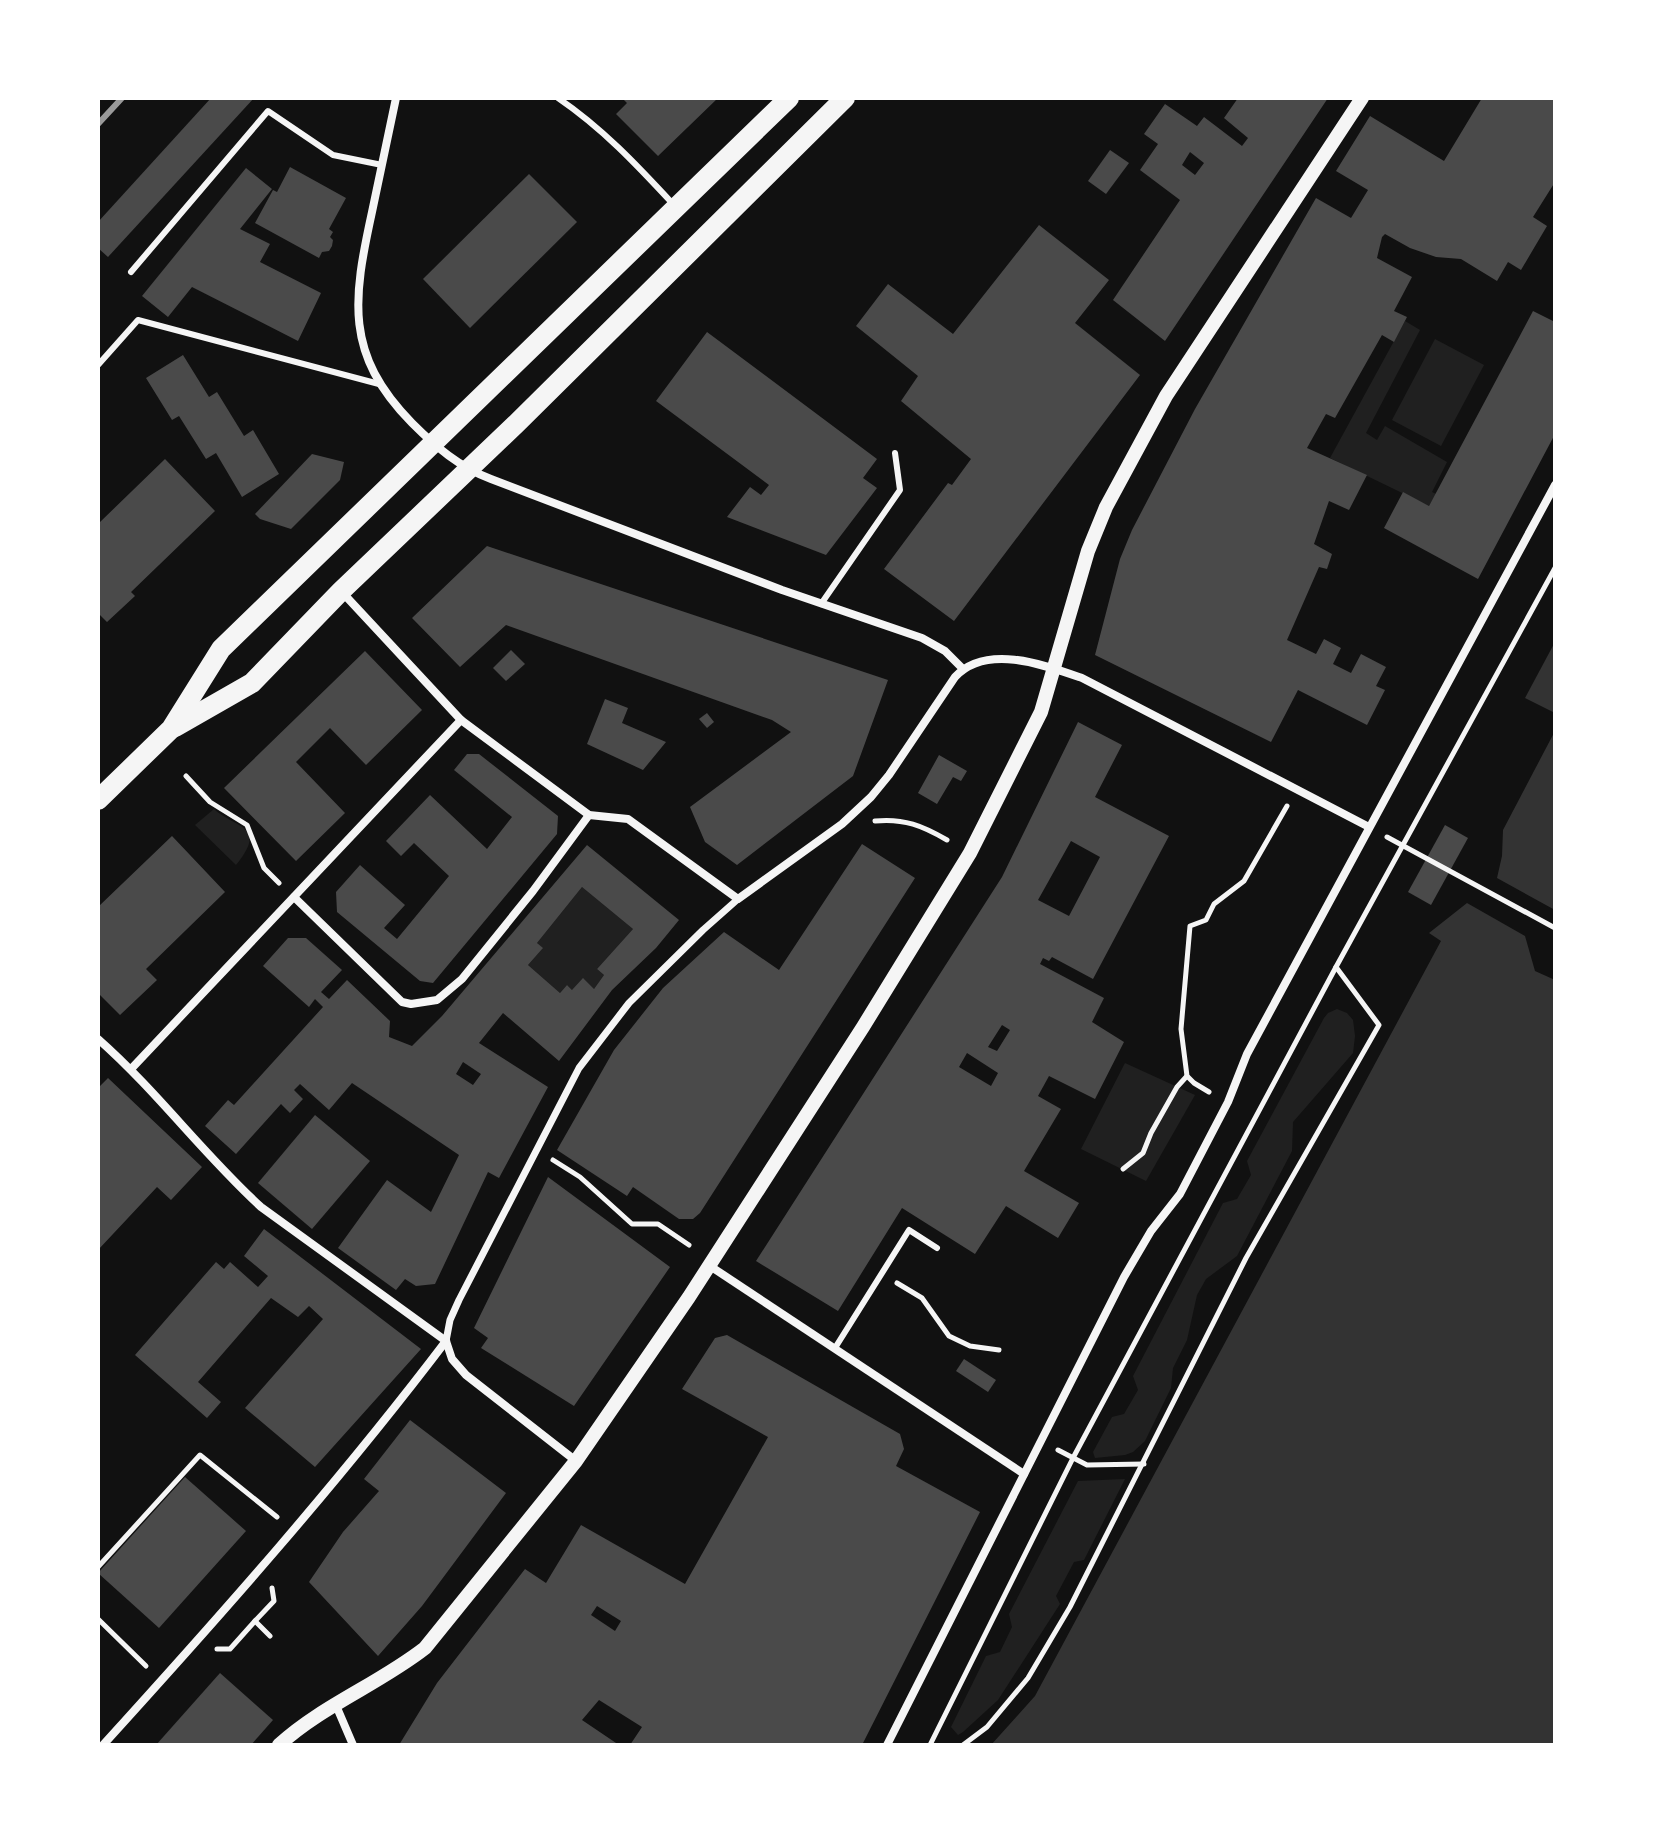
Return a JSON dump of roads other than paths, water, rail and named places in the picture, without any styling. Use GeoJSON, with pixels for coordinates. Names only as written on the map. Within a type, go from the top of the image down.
{"type":"FeatureCollection","features":[{"type":"Feature","properties":{"kind":"main road"},"geometry":{"type":"LineString","coordinates":[[98,800],[171,729],[221,649],[789,98]]}},
{"type":"Feature","properties":{"kind":"main road"},"geometry":{"type":"LineString","coordinates":[[171,729],[252,683],[341,591],[845,98]]}},
{"type":"Feature","properties":{"kind":"street"},"geometry":{"type":"LineString","coordinates":[[396,98],[357,287],[360,336],[379,384],[433,444],[467,470],[821,604],[922,638],[945,651],[963,669]]}},
{"type":"Feature","properties":{"kind":"street"},"geometry":{"type":"LineString","coordinates":[[279,1745],[335,1703],[405,1664],[425,1648],[576,1461],[710,1266],[863,1027],[976,842],[1026,747],[1041,712],[1088,551],[1106,507],[1166,396],[1362,98]]}},
{"type":"Feature","properties":{"kind":"street"},"geometry":{"type":"LineString","coordinates":[[887,1745],[1124,1277],[1151,1231],[1180,1194],[1228,1102],[1247,1054],[1555,485]]}},
{"type":"Feature","properties":{"kind":"street"},"geometry":{"type":"LineString","coordinates":[[341,591],[461,720],[589,815],[628,819],[738,899]]}},
{"type":"Feature","properties":{"kind":"street"},"geometry":{"type":"LineString","coordinates":[[103,1745],[384,1423],[446,1341],[454,1310],[535,1149],[579,1068],[603,1035],[659,972],[738,899],[842,824],[871,797],[963,669],[986,659],[1002,659],[1054,668],[1082,678],[1369,827]]}},
{"type":"Feature","properties":{"kind":"street"},"geometry":{"type":"LineString","coordinates":[[132,1068],[461,720]]}},
{"type":"Feature","properties":{"kind":"street"},"geometry":{"type":"LineString","coordinates":[[294,897],[402,1002],[411,1004],[437,1000],[462,979],[589,815]]}},
{"type":"Feature","properties":{"kind":"street"},"geometry":{"type":"LineString","coordinates":[[98,1039],[132,1068],[238,1186],[261,1207],[446,1341],[452,1359],[466,1375],[576,1461]]}},
{"type":"Feature","properties":{"kind":"street"},"geometry":{"type":"LineString","coordinates":[[710,1266],[1024,1474]]}},
{"type":"Feature","properties":{"kind":"street"},"geometry":{"type":"LineString","coordinates":[[335,1703],[353,1745]]}},
{"type":"Feature","properties":{"kind":"lane"},"geometry":{"type":"LineString","coordinates":[[558,98],[585,115],[612,139],[676,208]]}},
{"type":"Feature","properties":{"kind":"lane"},"geometry":{"type":"LineString","coordinates":[[131,272],[268,111],[333,155],[382,165]]}},
{"type":"Feature","properties":{"kind":"lane"},"geometry":{"type":"LineString","coordinates":[[98,365],[138,320],[379,384]]}},
{"type":"Feature","properties":{"kind":"lane"},"geometry":{"type":"LineString","coordinates":[[821,604],[900,490],[895,453]]}},
{"type":"Feature","properties":{"kind":"lane"},"geometry":{"type":"LineString","coordinates":[[835,1348],[909,1230],[937,1248]]}},
{"type":"Feature","properties":{"kind":"railway"},"geometry":{"type":"LineString","coordinates":[[98,124],[122,98]]}}]}
